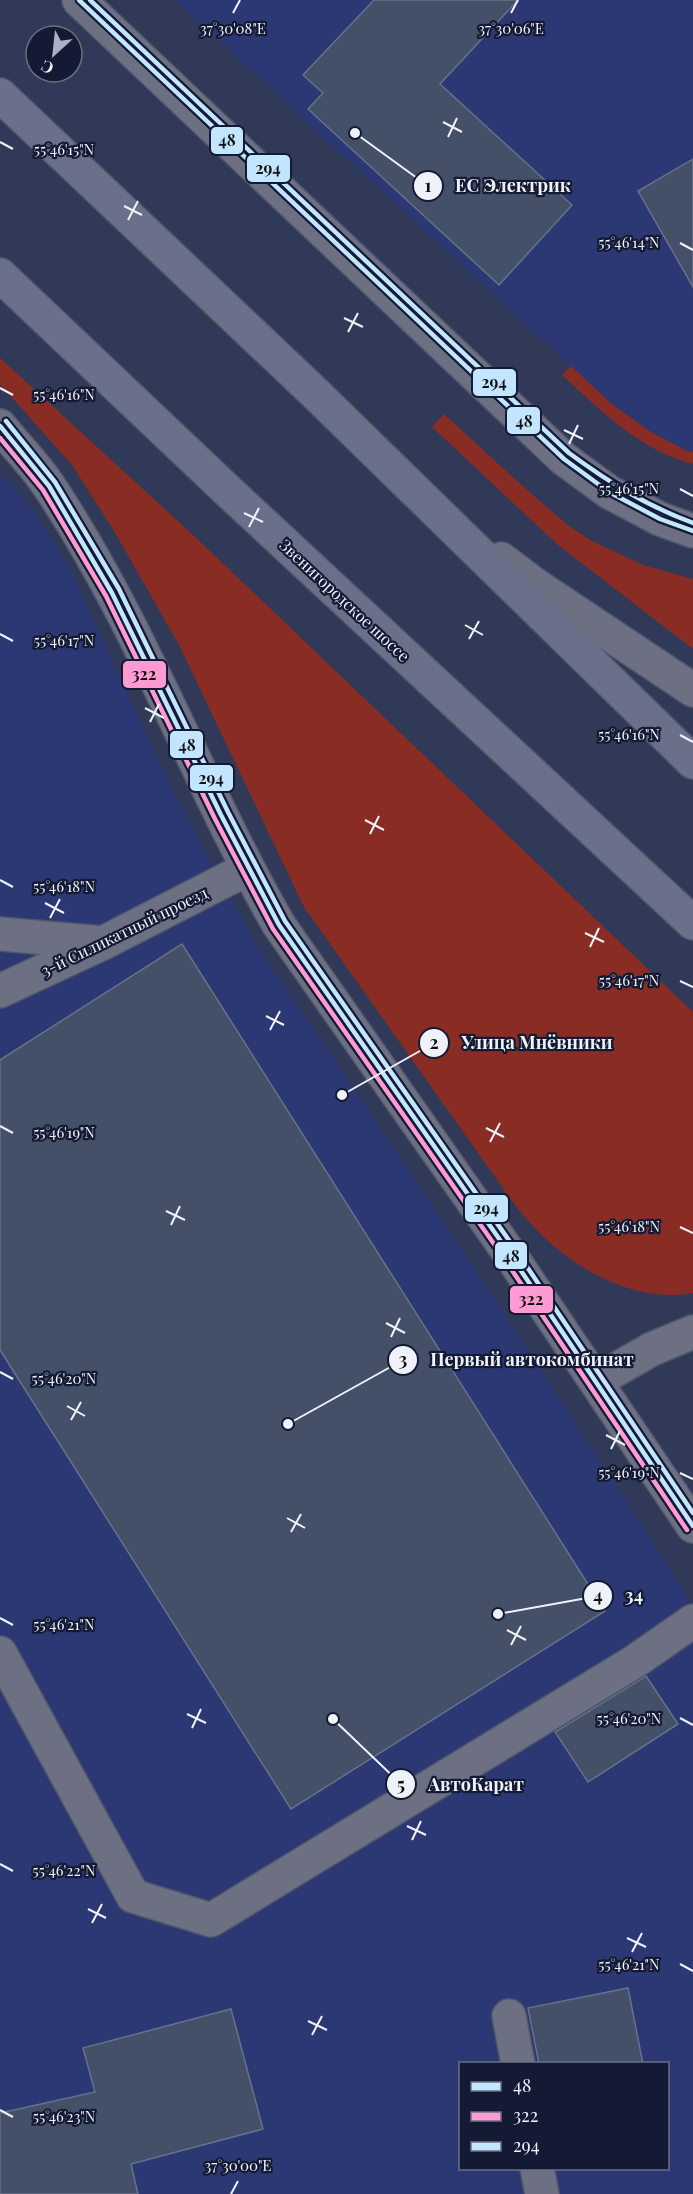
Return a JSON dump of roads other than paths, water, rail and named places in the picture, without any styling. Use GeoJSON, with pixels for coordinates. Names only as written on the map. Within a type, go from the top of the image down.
{"type":"FeatureCollection","features":[{"type":"Feature","properties":{"kind":"main road"},"geometry":{"type":"LineString","coordinates":[[0,95],[316,394],[693,762]]}},
{"type":"Feature","properties":{"kind":"main road","name":"Звенигородское шоссе"},"geometry":{"type":"LineString","coordinates":[[0,275],[228,491],[693,922]]}},
{"type":"Feature","properties":{"kind":"street"},"geometry":{"type":"LineString","coordinates":[[79,0],[564,459],[609,492],[660,519],[693,531]]}},
{"type":"Feature","properties":{"kind":"street"},"geometry":{"type":"LineString","coordinates":[[0,426],[48,484],[87,545],[148,662],[247,869],[279,925],[507,1250],[693,1526]]}},
{"type":"Feature","properties":{"kind":"street"},"geometry":{"type":"LineString","coordinates":[[392,469],[462,529],[534,584],[693,690]]}},
{"type":"Feature","properties":{"kind":"street","name":"3-й Силикатный проезд"},"geometry":{"type":"LineString","coordinates":[[0,991],[103,943],[247,869]]}},
{"type":"Feature","properties":{"kind":"street"},"geometry":{"type":"LineString","coordinates":[[0,934],[103,943]]}},
{"type":"Feature","properties":{"kind":"street"},"geometry":{"type":"LineString","coordinates":[[596,1382],[652,1349],[693,1332]]}},
{"type":"Feature","properties":{"kind":"street"},"geometry":{"type":"LineString","coordinates":[[0,1653],[133,1896],[211,1920],[624,1668],[693,1621]]}},
{"type":"Feature","properties":{"kind":"street"},"geometry":{"type":"LineString","coordinates":[[509,2016],[518,2062]]}},
{"type":"Feature","properties":{"kind":"street"},"geometry":{"type":"LineString","coordinates":[[537,2170],[542,2194]]}},
{"type":"Feature","properties":{"kind":"place","name":"ЕС Электрик"},"geometry":{"type":"Point","coordinates":[355,133]}},
{"type":"Feature","properties":{"kind":"place","name":"Улица Мнёвники"},"geometry":{"type":"Point","coordinates":[342,1095]}},
{"type":"Feature","properties":{"kind":"place","name":"Первый автокомбинат"},"geometry":{"type":"Point","coordinates":[288,1424]}},
{"type":"Feature","properties":{"kind":"place","name":"34"},"geometry":{"type":"Point","coordinates":[498,1614]}},
{"type":"Feature","properties":{"kind":"place","name":"АвтоКарат"},"geometry":{"type":"Point","coordinates":[333,1719]}}]}
